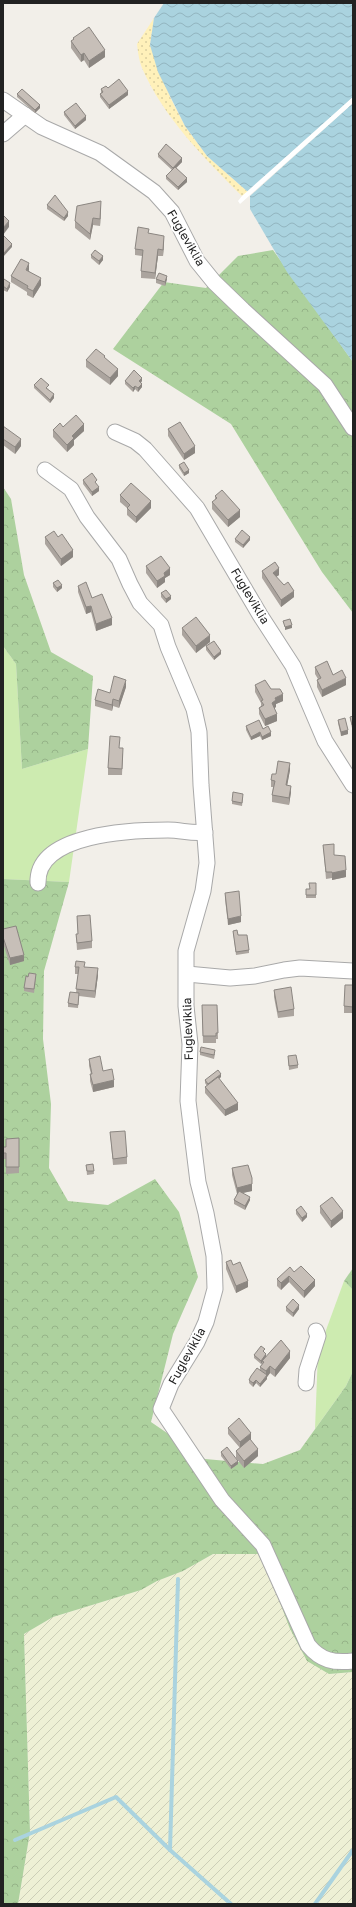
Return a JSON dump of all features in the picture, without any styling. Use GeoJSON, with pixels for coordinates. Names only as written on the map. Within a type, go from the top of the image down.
{"type":"FeatureCollection","features":[{"type":"Feature","properties":{"kind":"street","name":"Fugleviklia"},"geometry":{"type":"LineString","coordinates":[[3,100],[54,133],[100,153],[154,192],[172,212],[201,266],[243,310],[325,386],[353,428]]}},
{"type":"Feature","properties":{"kind":"street"},"geometry":{"type":"LineString","coordinates":[[3,134],[25,115]]}},
{"type":"Feature","properties":{"kind":"street","name":"Fugleviklia"},"geometry":{"type":"LineString","coordinates":[[115,432],[136,441],[145,449],[197,508],[292,666],[325,741],[353,786]]}},
{"type":"Feature","properties":{"kind":"street","name":"Fugleviklia"},"geometry":{"type":"LineString","coordinates":[[45,470],[71,489],[87,516],[119,559],[140,603],[161,625],[197,717],[199,732],[207,876],[188,944],[185,962],[187,974],[186,1006],[190,1044],[188,1086],[190,1121],[198,1182],[211,1236],[216,1274],[215,1289],[200,1336],[172,1384],[161,1408],[222,1500],[263,1545],[308,1645],[328,1661],[340,1663],[353,1661]]}},
{"type":"Feature","properties":{"kind":"street"},"geometry":{"type":"LineString","coordinates":[[38,883],[40,868],[50,856],[60,849],[90,837],[167,830],[205,832]]}},
{"type":"Feature","properties":{"kind":"street"},"geometry":{"type":"LineString","coordinates":[[187,974],[230,978],[255,976],[300,968],[353,971]]}},
{"type":"Feature","properties":{"kind":"street"},"geometry":{"type":"LineString","coordinates":[[306,1383],[307,1370],[318,1336],[316,1331]]}},
{"type":"Feature","properties":{"kind":"green space"},"geometry":{"type":"Polygon","coordinates":[[[273,250],[353,362],[353,613],[322,572],[231,424],[113,349],[164,282],[206,288],[238,256],[273,250]]]}},
{"type":"Feature","properties":{"kind":"green space"},"geometry":{"type":"Polygon","coordinates":[[[3,487],[11,499],[24,575],[51,652],[93,676],[88,749],[22,769],[16,664],[3,646],[3,487]]]}},
{"type":"Feature","properties":{"kind":"green space"},"geometry":{"type":"Polygon","coordinates":[[[3,646],[16,664],[22,769],[88,749],[69,882],[3,879],[3,646]]]}},
{"type":"Feature","properties":{"kind":"green space"},"geometry":{"type":"Polygon","coordinates":[[[3,879],[69,882],[44,971],[43,1039],[51,1104],[49,1168],[68,1201],[108,1205],[155,1179],[179,1212],[198,1277],[173,1334],[151,1422],[205,1459],[263,1464],[300,1450],[346,1386],[353,1371],[353,1672],[329,1674],[307,1661],[290,1629],[268,1571],[259,1554],[213,1554],[183,1571],[157,1581],[141,1590],[53,1617],[24,1634],[30,1832],[18,1904],[3,1904],[3,879]]]}},
{"type":"Feature","properties":{"kind":"green space"},"geometry":{"type":"Polygon","coordinates":[[[353,1268],[353,1290],[344,1281],[353,1268]]]}},
{"type":"Feature","properties":{"kind":"green space"},"geometry":{"type":"Polygon","coordinates":[[[344,1281],[353,1290],[353,1371],[346,1386],[315,1429],[318,1352],[344,1281]]]}},
{"type":"Feature","properties":{"kind":"green space"},"geometry":{"type":"Polygon","coordinates":[[[213,1554],[259,1554],[329,1674],[353,1672],[353,1904],[18,1904],[30,1832],[24,1634],[53,1617],[141,1590],[157,1581],[183,1571],[213,1554]]]}},
{"type":"Feature","properties":{"kind":"sand"},"geometry":{"type":"Polygon","coordinates":[[[154,18],[150,45],[171,99],[185,126],[207,156],[248,192],[242,196],[186,137],[161,104],[151,86],[141,65],[137,44],[154,18]]]}},
{"type":"Feature","properties":{"kind":"water"},"geometry":{"type":"Polygon","coordinates":[[[164,3],[353,3],[353,97],[248,192],[207,156],[185,126],[158,72],[150,45],[154,18],[164,3]]]}},
{"type":"Feature","properties":{"kind":"water"},"geometry":{"type":"Polygon","coordinates":[[[353,103],[353,362],[287,272],[250,209],[250,196],[353,103]]]}},
{"type":"Feature","properties":{"kind":"pier"},"geometry":{"type":"Polygon","coordinates":[[[353,97],[353,103],[240,204],[238,201],[242,196],[353,97]]]}},
{"type":"Feature","properties":{"kind":"building"},"geometry":{"type":"Polygon","coordinates":[[[89,27],[105,50],[89,61],[84,53],[81,55],[71,41],[89,27]]]}},
{"type":"Feature","properties":{"kind":"building"},"geometry":{"type":"Polygon","coordinates":[[[119,79],[128,91],[109,105],[100,94],[103,92],[101,89],[106,86],[108,88],[119,79]]]}},
{"type":"Feature","properties":{"kind":"building"},"geometry":{"type":"Polygon","coordinates":[[[22,89],[40,105],[35,110],[17,94],[22,89]]]}},
{"type":"Feature","properties":{"kind":"building"},"geometry":{"type":"Polygon","coordinates":[[[76,103],[86,116],[75,126],[64,112],[76,103]]]}},
{"type":"Feature","properties":{"kind":"building"},"geometry":{"type":"Polygon","coordinates":[[[166,144],[182,158],[173,168],[158,154],[166,144]]]}},
{"type":"Feature","properties":{"kind":"building"},"geometry":{"type":"Polygon","coordinates":[[[175,167],[187,178],[178,187],[166,176],[175,167]]]}},
{"type":"Feature","properties":{"kind":"building"},"geometry":{"type":"Polygon","coordinates":[[[55,195],[68,212],[64,218],[47,205],[55,195]]]}},
{"type":"Feature","properties":{"kind":"building"},"geometry":{"type":"Polygon","coordinates":[[[101,201],[100,219],[93,218],[90,234],[75,221],[77,206],[101,201]]]}},
{"type":"Feature","properties":{"kind":"building"},"geometry":{"type":"Polygon","coordinates":[[[3,215],[9,221],[3,228],[3,215]]]}},
{"type":"Feature","properties":{"kind":"building"},"geometry":{"type":"Polygon","coordinates":[[[138,227],[149,229],[148,233],[164,236],[163,250],[158,249],[155,273],[141,271],[143,250],[135,249],[138,227]]]}},
{"type":"Feature","properties":{"kind":"building"},"geometry":{"type":"Polygon","coordinates":[[[4,236],[12,244],[3,254],[3,237],[4,236]]]}},
{"type":"Feature","properties":{"kind":"building"},"geometry":{"type":"Polygon","coordinates":[[[95,250],[103,256],[99,261],[91,255],[95,250]]]}},
{"type":"Feature","properties":{"kind":"building"},"geometry":{"type":"Polygon","coordinates":[[[21,259],[29,263],[26,270],[41,278],[33,291],[27,288],[28,286],[11,276],[21,259]]]}},
{"type":"Feature","properties":{"kind":"building"},"geometry":{"type":"Polygon","coordinates":[[[159,273],[167,276],[165,282],[156,279],[159,273]]]}},
{"type":"Feature","properties":{"kind":"building"},"geometry":{"type":"Polygon","coordinates":[[[4,279],[10,283],[7,289],[3,286],[4,279]]]}},
{"type":"Feature","properties":{"kind":"building"},"geometry":{"type":"Polygon","coordinates":[[[96,349],[118,369],[110,378],[86,360],[96,349]]]}},
{"type":"Feature","properties":{"kind":"building"},"geometry":{"type":"Polygon","coordinates":[[[134,370],[142,378],[139,381],[142,384],[138,388],[135,386],[133,388],[125,381],[134,370]]]}},
{"type":"Feature","properties":{"kind":"building"},"geometry":{"type":"Polygon","coordinates":[[[41,378],[49,385],[46,388],[54,394],[50,400],[34,385],[41,378]]]}},
{"type":"Feature","properties":{"kind":"building"},"geometry":{"type":"Polygon","coordinates":[[[76,415],[84,424],[72,436],[74,438],[67,445],[53,430],[60,423],[63,427],[76,415]]]}},
{"type":"Feature","properties":{"kind":"building"},"geometry":{"type":"Polygon","coordinates":[[[180,422],[195,446],[184,454],[168,429],[180,422]]]}},
{"type":"Feature","properties":{"kind":"building"},"geometry":{"type":"Polygon","coordinates":[[[3,426],[21,439],[15,447],[3,439],[3,426]]]}},
{"type":"Feature","properties":{"kind":"building"},"geometry":{"type":"Polygon","coordinates":[[[184,462],[189,470],[184,473],[179,465],[184,462]]]}},
{"type":"Feature","properties":{"kind":"building"},"geometry":{"type":"Polygon","coordinates":[[[92,473],[97,480],[95,482],[99,487],[92,492],[83,480],[92,473]]]}},
{"type":"Feature","properties":{"kind":"building"},"geometry":{"type":"Polygon","coordinates":[[[131,483],[151,501],[136,517],[127,508],[130,505],[120,495],[131,483]]]}},
{"type":"Feature","properties":{"kind":"building"},"geometry":{"type":"Polygon","coordinates":[[[222,490],[240,510],[228,520],[212,502],[217,498],[215,496],[222,490]]]}},
{"type":"Feature","properties":{"kind":"building"},"geometry":{"type":"Polygon","coordinates":[[[242,530],[250,537],[243,545],[235,539],[242,530]]]}},
{"type":"Feature","properties":{"kind":"building"},"geometry":{"type":"Polygon","coordinates":[[[54,531],[58,537],[62,534],[73,550],[61,559],[45,537],[54,531]]]}},
{"type":"Feature","properties":{"kind":"building"},"geometry":{"type":"Polygon","coordinates":[[[161,556],[170,568],[164,573],[165,576],[157,581],[146,566],[161,556]]]}},
{"type":"Feature","properties":{"kind":"building"},"geometry":{"type":"Polygon","coordinates":[[[275,562],[279,568],[273,573],[284,585],[288,582],[294,591],[281,600],[262,571],[275,562]]]}},
{"type":"Feature","properties":{"kind":"building"},"geometry":{"type":"Polygon","coordinates":[[[58,580],[62,585],[57,588],[53,583],[58,580]]]}},
{"type":"Feature","properties":{"kind":"building"},"geometry":{"type":"Polygon","coordinates":[[[86,582],[92,598],[102,594],[112,618],[96,624],[91,606],[86,607],[78,586],[86,582]]]}},
{"type":"Feature","properties":{"kind":"building"},"geometry":{"type":"Polygon","coordinates":[[[166,590],[171,596],[166,599],[161,593],[166,590]]]}},
{"type":"Feature","properties":{"kind":"building"},"geometry":{"type":"Polygon","coordinates":[[[196,617],[210,635],[196,646],[182,628],[196,617]]]}},
{"type":"Feature","properties":{"kind":"building"},"geometry":{"type":"Polygon","coordinates":[[[290,619],[292,625],[285,627],[283,621],[290,619]]]}},
{"type":"Feature","properties":{"kind":"building"},"geometry":{"type":"Polygon","coordinates":[[[214,641],[221,651],[214,657],[206,646],[214,641]]]}},
{"type":"Feature","properties":{"kind":"building"},"geometry":{"type":"Polygon","coordinates":[[[327,661],[333,675],[342,670],[346,678],[322,690],[317,680],[321,678],[315,667],[327,661]]]}},
{"type":"Feature","properties":{"kind":"building"},"geometry":{"type":"Polygon","coordinates":[[[114,676],[126,680],[119,701],[113,699],[112,705],[95,700],[98,689],[110,693],[114,676]]]}},
{"type":"Feature","properties":{"kind":"building"},"geometry":{"type":"Polygon","coordinates":[[[265,680],[271,689],[280,689],[283,694],[275,698],[276,700],[272,703],[277,714],[265,719],[259,708],[264,705],[261,701],[263,700],[255,685],[265,680]]]}},
{"type":"Feature","properties":{"kind":"building"},"geometry":{"type":"Polygon","coordinates":[[[353,716],[353,724],[352,725],[350,717],[353,716]]]}},
{"type":"Feature","properties":{"kind":"building"},"geometry":{"type":"Polygon","coordinates":[[[345,718],[348,730],[341,732],[338,720],[345,718]]]}},
{"type":"Feature","properties":{"kind":"building"},"geometry":{"type":"Polygon","coordinates":[[[259,720],[263,729],[268,726],[271,732],[262,737],[260,732],[251,737],[246,726],[259,720]]]}},
{"type":"Feature","properties":{"kind":"building"},"geometry":{"type":"Polygon","coordinates":[[[110,736],[120,737],[119,748],[123,748],[122,769],[108,768],[110,736]]]}},
{"type":"Feature","properties":{"kind":"building"},"geometry":{"type":"Polygon","coordinates":[[[278,761],[290,763],[286,785],[291,786],[289,798],[272,795],[275,781],[271,780],[272,774],[276,774],[278,761]]]}},
{"type":"Feature","properties":{"kind":"building"},"geometry":{"type":"Polygon","coordinates":[[[233,792],[243,794],[242,803],[232,801],[233,792]]]}},
{"type":"Feature","properties":{"kind":"building"},"geometry":{"type":"Polygon","coordinates":[[[334,844],[334,855],[345,856],[346,870],[332,873],[326,872],[323,845],[334,844]]]}},
{"type":"Feature","properties":{"kind":"building"},"geometry":{"type":"Polygon","coordinates":[[[309,883],[316,883],[316,895],[306,895],[306,889],[310,889],[309,883]]]}},
{"type":"Feature","properties":{"kind":"building"},"geometry":{"type":"Polygon","coordinates":[[[239,891],[241,916],[228,919],[225,893],[239,891]]]}},
{"type":"Feature","properties":{"kind":"building"},"geometry":{"type":"Polygon","coordinates":[[[90,915],[92,941],[77,943],[77,916],[90,915]]]}},
{"type":"Feature","properties":{"kind":"building"},"geometry":{"type":"Polygon","coordinates":[[[16,926],[24,955],[10,958],[3,937],[3,929],[16,926]]]}},
{"type":"Feature","properties":{"kind":"building"},"geometry":{"type":"Polygon","coordinates":[[[237,930],[238,935],[247,935],[249,950],[236,952],[233,931],[237,930]]]}},
{"type":"Feature","properties":{"kind":"building"},"geometry":{"type":"Polygon","coordinates":[[[76,961],[85,962],[84,967],[98,968],[95,991],[76,989],[79,967],[75,967],[76,961]]]}},
{"type":"Feature","properties":{"kind":"building"},"geometry":{"type":"Polygon","coordinates":[[[29,973],[36,974],[34,989],[24,988],[26,976],[28,977],[29,973]]]}},
{"type":"Feature","properties":{"kind":"building"},"geometry":{"type":"Polygon","coordinates":[[[345,985],[353,985],[353,1007],[344,1006],[345,985]]]}},
{"type":"Feature","properties":{"kind":"building"},"geometry":{"type":"Polygon","coordinates":[[[291,987],[294,1009],[278,1012],[274,990],[291,987]]]}},
{"type":"Feature","properties":{"kind":"building"},"geometry":{"type":"Polygon","coordinates":[[[70,992],[79,993],[78,1005],[68,1003],[70,992]]]}},
{"type":"Feature","properties":{"kind":"building"},"geometry":{"type":"Polygon","coordinates":[[[202,1005],[217,1005],[218,1033],[216,1033],[216,1036],[203,1036],[202,1005]]]}},
{"type":"Feature","properties":{"kind":"building"},"geometry":{"type":"Polygon","coordinates":[[[201,1047],[215,1050],[214,1055],[200,1052],[201,1047]]]}},
{"type":"Feature","properties":{"kind":"building"},"geometry":{"type":"Polygon","coordinates":[[[296,1055],[298,1065],[289,1066],[288,1056],[296,1055]]]}},
{"type":"Feature","properties":{"kind":"building"},"geometry":{"type":"Polygon","coordinates":[[[100,1056],[103,1071],[112,1069],[114,1080],[93,1085],[90,1074],[92,1074],[89,1059],[100,1056]]]}},
{"type":"Feature","properties":{"kind":"building"},"geometry":{"type":"Polygon","coordinates":[[[218,1070],[221,1074],[208,1084],[205,1080],[218,1070]]]}},
{"type":"Feature","properties":{"kind":"building"},"geometry":{"type":"Polygon","coordinates":[[[218,1077],[238,1103],[225,1110],[205,1087],[218,1077]]]}},
{"type":"Feature","properties":{"kind":"building"},"geometry":{"type":"Polygon","coordinates":[[[125,1131],[127,1157],[113,1159],[110,1132],[125,1131]]]}},
{"type":"Feature","properties":{"kind":"building"},"geometry":{"type":"Polygon","coordinates":[[[19,1138],[19,1167],[6,1167],[6,1153],[3,1153],[3,1147],[6,1147],[6,1139],[19,1138]]]}},
{"type":"Feature","properties":{"kind":"building"},"geometry":{"type":"Polygon","coordinates":[[[93,1164],[94,1171],[87,1171],[86,1165],[93,1164]]]}},
{"type":"Feature","properties":{"kind":"building"},"geometry":{"type":"Polygon","coordinates":[[[248,1165],[252,1178],[252,1184],[237,1188],[232,1168],[248,1165]]]}},
{"type":"Feature","properties":{"kind":"building"},"geometry":{"type":"Polygon","coordinates":[[[239,1191],[250,1197],[245,1206],[234,1200],[239,1191]]]}},
{"type":"Feature","properties":{"kind":"building"},"geometry":{"type":"Polygon","coordinates":[[[332,1197],[343,1211],[331,1221],[320,1206],[332,1197]]]}},
{"type":"Feature","properties":{"kind":"building"},"geometry":{"type":"Polygon","coordinates":[[[301,1206],[307,1214],[302,1218],[296,1210],[301,1206]]]}},
{"type":"Feature","properties":{"kind":"building"},"geometry":{"type":"Polygon","coordinates":[[[231,1260],[233,1265],[240,1262],[248,1281],[236,1286],[226,1262],[231,1260]]]}},
{"type":"Feature","properties":{"kind":"building"},"geometry":{"type":"Polygon","coordinates":[[[301,1266],[315,1280],[304,1291],[289,1276],[281,1283],[277,1279],[290,1267],[294,1272],[301,1266]]]}},
{"type":"Feature","properties":{"kind":"building"},"geometry":{"type":"Polygon","coordinates":[[[293,1299],[299,1305],[293,1313],[286,1307],[293,1299]]]}},
{"type":"Feature","properties":{"kind":"building"},"geometry":{"type":"Polygon","coordinates":[[[281,1340],[290,1351],[275,1370],[270,1366],[266,1371],[260,1367],[264,1362],[262,1361],[281,1340]]]}},
{"type":"Feature","properties":{"kind":"building"},"geometry":{"type":"Polygon","coordinates":[[[261,1346],[265,1349],[263,1351],[266,1354],[261,1361],[254,1355],[261,1346]]]}},
{"type":"Feature","properties":{"kind":"building"},"geometry":{"type":"Polygon","coordinates":[[[257,1368],[267,1375],[260,1384],[256,1380],[253,1383],[249,1380],[257,1368]]]}},
{"type":"Feature","properties":{"kind":"building"},"geometry":{"type":"Polygon","coordinates":[[[239,1418],[251,1433],[240,1442],[228,1428],[239,1418]]]}},
{"type":"Feature","properties":{"kind":"building"},"geometry":{"type":"Polygon","coordinates":[[[250,1439],[258,1449],[244,1461],[236,1451],[250,1439]]]}},
{"type":"Feature","properties":{"kind":"building"},"geometry":{"type":"Polygon","coordinates":[[[227,1447],[238,1461],[231,1466],[221,1452],[227,1447]]]}},
{"type":"Feature","properties":{"kind":"waterway"},"geometry":{"type":"LineString","coordinates":[[170,1850],[178,1579]]}},
{"type":"Feature","properties":{"kind":"waterway"},"geometry":{"type":"LineString","coordinates":[[15,1840],[116,1797],[170,1850],[231,1904]]}},
{"type":"Feature","properties":{"kind":"waterway"},"geometry":{"type":"LineString","coordinates":[[315,1904],[353,1850]]}}]}
